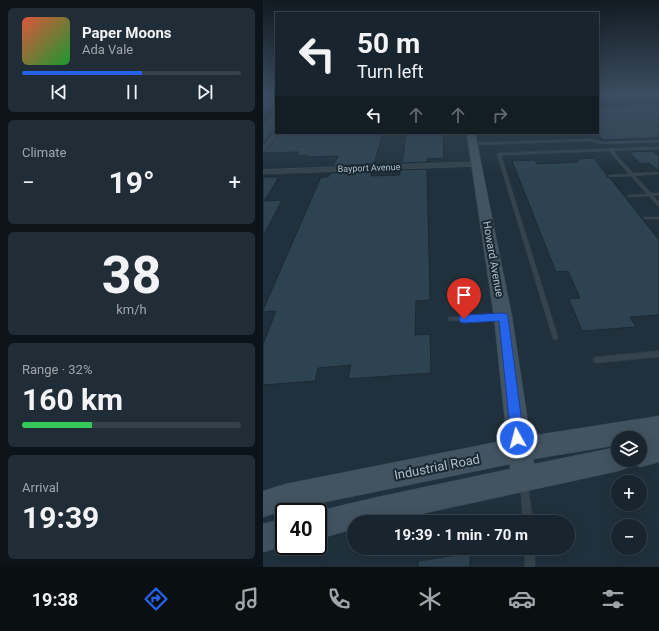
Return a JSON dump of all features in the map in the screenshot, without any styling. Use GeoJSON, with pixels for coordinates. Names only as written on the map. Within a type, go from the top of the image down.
{"type":"FeatureCollection","features":[{"type":"Feature","properties":{"kind":"street"},"geometry":{"type":"LineString","coordinates":[[263,150],[275,134]]}},
{"type":"Feature","properties":{"kind":"street","name":"Howard Avenue"},"geometry":{"type":"LineString","coordinates":[[472,138],[503,317],[524,480]]}},
{"type":"Feature","properties":{"kind":"street","name":"Bayport Avenue"},"geometry":{"type":"LineString","coordinates":[[263,172],[476,164]]}},
{"type":"Feature","properties":{"kind":"street","name":"Industrial Road"},"geometry":{"type":"LineString","coordinates":[[263,504],[287,497],[519,450],[659,428]]}},
{"type":"Feature","properties":{"kind":"street"},"geometry":{"type":"LineString","coordinates":[[647,453],[659,450]]}},
{"type":"Feature","properties":{"kind":"street"},"geometry":{"type":"LineString","coordinates":[[327,523],[378,510],[611,461]]}},
{"type":"Feature","properties":{"kind":"street"},"geometry":{"type":"LineString","coordinates":[[263,538],[275,535]]}},
{"type":"Feature","properties":{"kind":"lane"},"geometry":{"type":"LineString","coordinates":[[472,138],[589,140],[604,143],[659,141]]}},
{"type":"Feature","properties":{"kind":"lane"},"geometry":{"type":"LineString","coordinates":[[555,337],[499,154],[659,148]]}},
{"type":"Feature","properties":{"kind":"lane"},"geometry":{"type":"LineString","coordinates":[[610,150],[659,205]]}},
{"type":"Feature","properties":{"kind":"lane"},"geometry":{"type":"LineString","coordinates":[[610,176],[657,173]]}},
{"type":"Feature","properties":{"kind":"lane"},"geometry":{"type":"LineString","coordinates":[[629,196],[659,194]]}},
{"type":"Feature","properties":{"kind":"lane"},"geometry":{"type":"LineString","coordinates":[[646,218],[659,218]]}},
{"type":"Feature","properties":{"kind":"lane"},"geometry":{"type":"LineString","coordinates":[[451,319],[503,317]]}},
{"type":"Feature","properties":{"kind":"lane"},"geometry":{"type":"LineString","coordinates":[[596,360],[659,354]]}},
{"type":"Feature","properties":{"kind":"lane"},"geometry":{"type":"LineString","coordinates":[[524,480],[527,515]]}},
{"type":"Feature","properties":{"kind":"lane"},"geometry":{"type":"LineString","coordinates":[[530,555],[531,567]]}},
{"type":"Feature","properties":{"kind":"building"},"geometry":{"type":"Polygon","coordinates":[[[266,120],[275,120],[275,130],[263,144],[263,124],[266,120]]]}},
{"type":"Feature","properties":{"kind":"building"},"geometry":{"type":"Polygon","coordinates":[[[599,120],[659,120],[659,138],[603,140],[598,134],[599,120]]]}},
{"type":"Feature","properties":{"kind":"building"},"geometry":{"type":"Polygon","coordinates":[[[279,134],[383,134],[374,164],[333,166],[338,156],[297,156],[299,152],[264,153],[279,134]]]}},
{"type":"Feature","properties":{"kind":"building"},"geometry":{"type":"Polygon","coordinates":[[[406,134],[443,134],[444,158],[427,159],[427,162],[402,163],[406,134]]]}},
{"type":"Feature","properties":{"kind":"building"},"geometry":{"type":"Polygon","coordinates":[[[653,151],[659,156],[659,171],[649,163],[641,164],[629,152],[653,151]]]}},
{"type":"Feature","properties":{"kind":"building"},"geometry":{"type":"Polygon","coordinates":[[[594,158],[607,177],[610,178],[659,240],[659,315],[630,317],[636,327],[582,331],[569,299],[580,298],[568,271],[556,272],[512,161],[535,160],[537,164],[578,162],[576,159],[594,158]]]}},
{"type":"Feature","properties":{"kind":"building"},"geometry":{"type":"Polygon","coordinates":[[[427,169],[430,300],[416,301],[415,335],[430,334],[431,373],[348,379],[351,365],[318,368],[315,381],[263,385],[263,344],[276,311],[263,312],[263,310],[321,177],[328,177],[330,173],[372,171],[371,176],[400,175],[400,170],[427,169]]]}},
{"type":"Feature","properties":{"kind":"building"},"geometry":{"type":"Polygon","coordinates":[[[263,177],[279,177],[264,201],[282,200],[263,237],[263,177]]]}},
{"type":"Feature","properties":{"kind":"building"},"geometry":{"type":"Polygon","coordinates":[[[457,555],[470,555],[470,567],[418,567],[418,561],[457,555]]]}},
{"type":"Feature","properties":{"kind":"route"},"geometry":{"type":"LineString","coordinates":[[464,319],[503,317],[517,438]]}}]}
